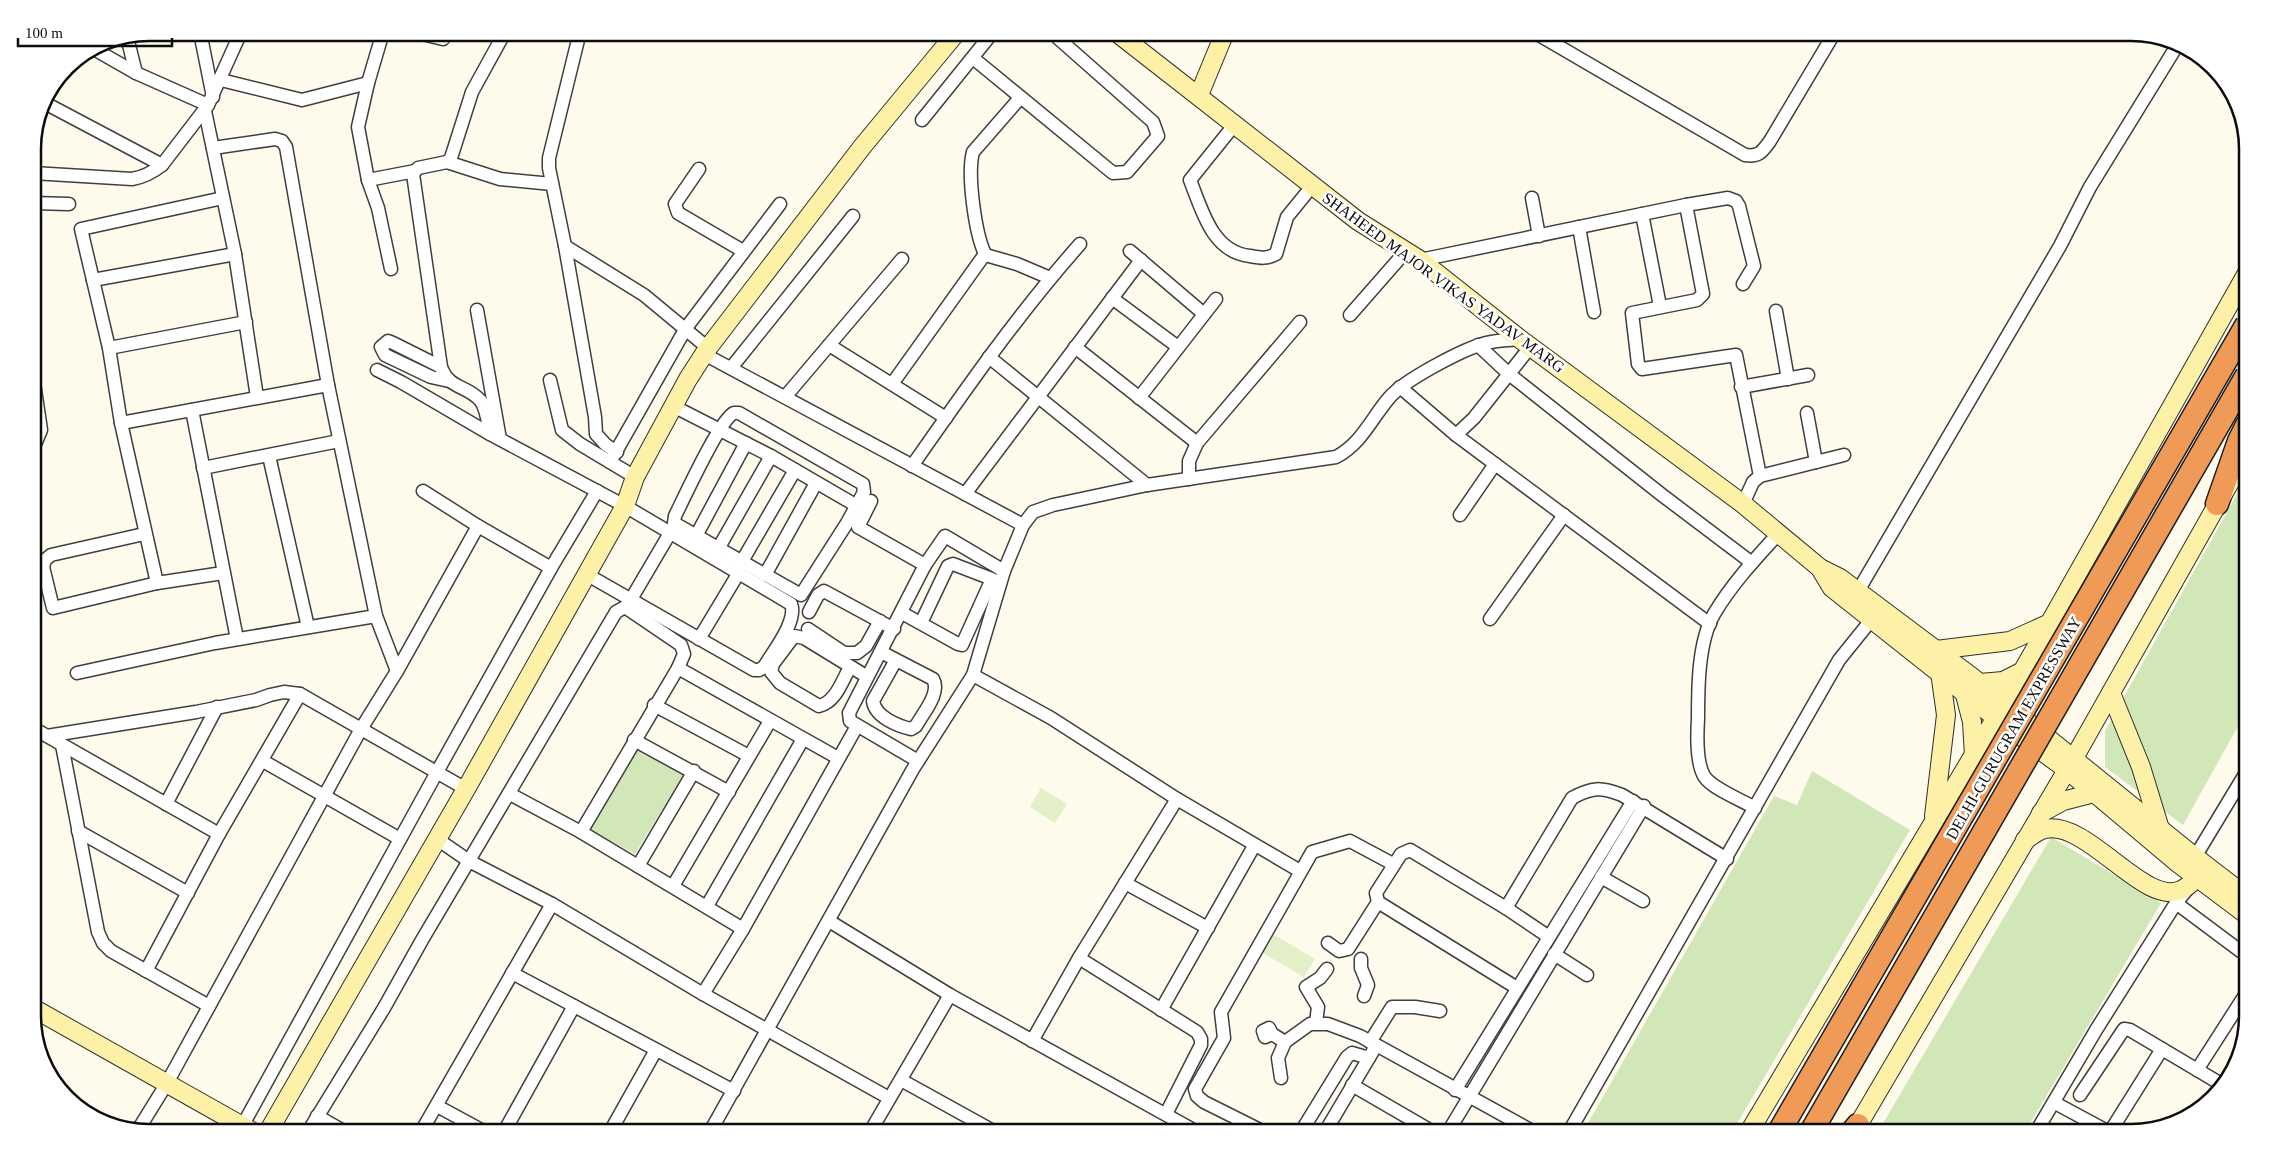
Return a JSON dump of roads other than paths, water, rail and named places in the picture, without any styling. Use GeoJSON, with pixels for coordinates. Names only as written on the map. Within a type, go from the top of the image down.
{"type":"FeatureCollection","features":[{"type":"Feature","properties":{"kind":"highway","name":"DELHI-GURUGRAM EXPRESSWAY"},"geometry":{"type":"LineString","coordinates":[[1784,1124],[2239,338]]}},
{"type":"Feature","properties":{"kind":"highway","name":"DELHI-GURUGRAM EXPRESSWAY"},"geometry":{"type":"LineString","coordinates":[[1816,1124],[2239,389]]}},
{"type":"Feature","properties":{"kind":"highway"},"geometry":{"type":"LineString","coordinates":[[2217,504],[2239,441]]}},
{"type":"Feature","properties":{"kind":"street"},"geometry":{"type":"LineString","coordinates":[[201,41],[213,148],[235,254],[257,397]]}},
{"type":"Feature","properties":{"kind":"street"},"geometry":{"type":"LineString","coordinates":[[41,173],[132,179],[145,177],[162,165],[209,104],[237,41]]}},
{"type":"Feature","properties":{"kind":"street"},"geometry":{"type":"LineString","coordinates":[[380,41],[368,82],[358,127],[368,180],[378,208],[391,269]]}},
{"type":"Feature","properties":{"kind":"street"},"geometry":{"type":"LineString","coordinates":[[447,162],[454,154],[472,92],[500,41]]}},
{"type":"Feature","properties":{"kind":"street"},"geometry":{"type":"LineString","coordinates":[[578,41],[549,158],[552,184],[565,246],[595,417],[596,434],[606,445],[613,457]]}},
{"type":"Feature","properties":{"kind":"street"},"geometry":{"type":"LineString","coordinates":[[273,1124],[466,789],[625,506],[635,477],[706,351],[862,148],[950,41]]}},
{"type":"Feature","properties":{"kind":"street"},"geometry":{"type":"LineString","coordinates":[[922,120],[986,41]]}},
{"type":"Feature","properties":{"kind":"street"},"geometry":{"type":"LineString","coordinates":[[973,58],[1113,173],[1127,172],[1158,136],[1157,128],[1153,122],[1060,41]]}},
{"type":"Feature","properties":{"kind":"street","name":"SHAHEED MAJOR VIKAS YADAV MARG"},"geometry":{"type":"LineString","coordinates":[[1128,41],[1358,221],[1413,256],[1743,504],[1820,568],[1840,578],[1980,683],[2000,711]]}},
{"type":"Feature","properties":{"kind":"street"},"geometry":{"type":"LineString","coordinates":[[1199,95],[1222,41]]}},
{"type":"Feature","properties":{"kind":"street"},"geometry":{"type":"LineString","coordinates":[[1549,41],[1745,155],[1755,156],[1762,152],[1770,141],[1830,41]]}},
{"type":"Feature","properties":{"kind":"street"},"geometry":{"type":"LineString","coordinates":[[128,43],[136,73]]}},
{"type":"Feature","properties":{"kind":"street"},"geometry":{"type":"LineString","coordinates":[[1858,591],[2060,246],[2090,187],[2174,50]]}},
{"type":"Feature","properties":{"kind":"street"},"geometry":{"type":"LineString","coordinates":[[101,53],[136,73],[209,104]]}},
{"type":"Feature","properties":{"kind":"street"},"geometry":{"type":"LineString","coordinates":[[221,80],[302,100],[368,82]]}},
{"type":"Feature","properties":{"kind":"street"},"geometry":{"type":"LineString","coordinates":[[985,254],[980,240],[970,177],[971,160],[973,152],[1020,98]]}},
{"type":"Feature","properties":{"kind":"street"},"geometry":{"type":"LineString","coordinates":[[50,106],[162,165]]}},
{"type":"Feature","properties":{"kind":"street"},"geometry":{"type":"LineString","coordinates":[[1235,124],[1190,180],[1213,236],[1239,255],[1269,258],[1276,254],[1286,217],[1312,184]]}},
{"type":"Feature","properties":{"kind":"street"},"geometry":{"type":"LineString","coordinates":[[213,148],[274,139],[282,141],[286,147],[328,385],[376,616],[397,671]]}},
{"type":"Feature","properties":{"kind":"street"},"geometry":{"type":"LineString","coordinates":[[368,180],[415,171],[418,168],[447,162],[500,179],[552,184]]}},
{"type":"Feature","properties":{"kind":"street"},"geometry":{"type":"LineString","coordinates":[[699,169],[675,204],[678,213],[743,251]]}},
{"type":"Feature","properties":{"kind":"street"},"geometry":{"type":"LineString","coordinates":[[415,171],[413,174],[441,367],[449,382]]}},
{"type":"Feature","properties":{"kind":"street"},"geometry":{"type":"LineString","coordinates":[[157,584],[144,534],[109,348],[81,230],[223,198]]}},
{"type":"Feature","properties":{"kind":"street"},"geometry":{"type":"LineString","coordinates":[[1532,198],[1538,236]]}},
{"type":"Feature","properties":{"kind":"street"},"geometry":{"type":"LineString","coordinates":[[1350,315],[1413,256],[1538,236],[1728,198],[1736,200],[1739,206],[1754,266],[1743,284]]}},
{"type":"Feature","properties":{"kind":"street"},"geometry":{"type":"LineString","coordinates":[[41,203],[69,204]]}},
{"type":"Feature","properties":{"kind":"street"},"geometry":{"type":"LineString","coordinates":[[613,457],[686,328],[780,204]]}},
{"type":"Feature","properties":{"kind":"street"},"geometry":{"type":"LineString","coordinates":[[1686,205],[1703,294],[1697,300],[1632,313],[1639,366],[1646,368],[1732,354],[1738,357],[1741,387],[1760,476]]}},
{"type":"Feature","properties":{"kind":"street"},"geometry":{"type":"LineString","coordinates":[[1642,214],[1660,306]]}},
{"type":"Feature","properties":{"kind":"street"},"geometry":{"type":"LineString","coordinates":[[731,368],[854,216]]}},
{"type":"Feature","properties":{"kind":"street"},"geometry":{"type":"LineString","coordinates":[[1579,227],[1594,312]]}},
{"type":"Feature","properties":{"kind":"street"},"geometry":{"type":"LineString","coordinates":[[912,466],[989,357],[1050,278],[1080,244]]}},
{"type":"Feature","properties":{"kind":"street"},"geometry":{"type":"LineString","coordinates":[[565,246],[644,295],[686,328],[706,351],[731,368],[1022,525]]}},
{"type":"Feature","properties":{"kind":"street"},"geometry":{"type":"LineString","coordinates":[[1130,251],[1204,314]]}},
{"type":"Feature","properties":{"kind":"street"},"geometry":{"type":"LineString","coordinates":[[93,280],[235,254]]}},
{"type":"Feature","properties":{"kind":"street"},"geometry":{"type":"LineString","coordinates":[[985,254],[1024,266],[1050,278]]}},
{"type":"Feature","properties":{"kind":"street"},"geometry":{"type":"LineString","coordinates":[[892,384],[985,254]]}},
{"type":"Feature","properties":{"kind":"street"},"geometry":{"type":"LineString","coordinates":[[784,397],[902,259]]}},
{"type":"Feature","properties":{"kind":"street"},"geometry":{"type":"LineString","coordinates":[[965,494],[1141,260]]}},
{"type":"Feature","properties":{"kind":"street"},"geometry":{"type":"LineString","coordinates":[[1755,1124],[2052,622],[2239,287]]}},
{"type":"Feature","properties":{"kind":"street"},"geometry":{"type":"LineString","coordinates":[[1112,298],[1178,347]]}},
{"type":"Feature","properties":{"kind":"street"},"geometry":{"type":"LineString","coordinates":[[1139,398],[1216,299]]}},
{"type":"Feature","properties":{"kind":"street"},"geometry":{"type":"LineString","coordinates":[[477,310],[495,436]]}},
{"type":"Feature","properties":{"kind":"street"},"geometry":{"type":"LineString","coordinates":[[1776,311],[1788,379]]}},
{"type":"Feature","properties":{"kind":"street"},"geometry":{"type":"LineString","coordinates":[[109,348],[246,322]]}},
{"type":"Feature","properties":{"kind":"street"},"geometry":{"type":"LineString","coordinates":[[1189,479],[1189,461],[1196,443],[1300,322]]}},
{"type":"Feature","properties":{"kind":"street"},"geometry":{"type":"LineString","coordinates":[[441,367],[393,342],[388,341],[381,347],[385,354],[392,358],[431,377],[449,382],[480,400],[495,436]]}},
{"type":"Feature","properties":{"kind":"street"},"geometry":{"type":"LineString","coordinates":[[715,1124],[918,761],[973,674],[1004,571],[1022,525],[1033,512],[1042,508],[1147,486],[1336,457],[1350,450],[1400,387],[1413,378],[1478,345],[1526,342]]}},
{"type":"Feature","properties":{"kind":"street"},"geometry":{"type":"LineString","coordinates":[[1456,435],[1474,418],[1509,374],[1526,342]]}},
{"type":"Feature","properties":{"kind":"street"},"geometry":{"type":"LineString","coordinates":[[829,344],[946,418]]}},
{"type":"Feature","properties":{"kind":"street"},"geometry":{"type":"LineString","coordinates":[[1478,345],[1509,374],[1662,495],[1752,563]]}},
{"type":"Feature","properties":{"kind":"street"},"geometry":{"type":"LineString","coordinates":[[1075,347],[1196,443]]}},
{"type":"Feature","properties":{"kind":"street"},"geometry":{"type":"LineString","coordinates":[[989,357],[1147,486]]}},
{"type":"Feature","properties":{"kind":"street"},"geometry":{"type":"LineString","coordinates":[[377,370],[625,506],[670,534],[739,568],[765,575],[801,595],[857,506],[864,492],[863,484],[739,413],[729,415],[720,429],[673,519],[676,525],[718,549],[739,568],[791,604],[792,614],[782,638],[764,667],[759,670],[754,670],[630,601],[586,574]]}},
{"type":"Feature","properties":{"kind":"street"},"geometry":{"type":"LineString","coordinates":[[1741,387],[1808,375]]}},
{"type":"Feature","properties":{"kind":"street"},"geometry":{"type":"LineString","coordinates":[[550,380],[562,430],[613,457],[635,477]]}},
{"type":"Feature","properties":{"kind":"street"},"geometry":{"type":"LineString","coordinates":[[122,423],[328,385]]}},
{"type":"Feature","properties":{"kind":"street"},"geometry":{"type":"LineString","coordinates":[[1400,387],[1456,435],[1710,624]]}},
{"type":"Feature","properties":{"kind":"street"},"geometry":{"type":"LineString","coordinates":[[675,407],[770,456],[857,506]]}},
{"type":"Feature","properties":{"kind":"street"},"geometry":{"type":"LineString","coordinates":[[192,410],[237,639]]}},
{"type":"Feature","properties":{"kind":"street"},"geometry":{"type":"LineString","coordinates":[[1807,413],[1816,462]]}},
{"type":"Feature","properties":{"kind":"street"},"geometry":{"type":"LineString","coordinates":[[203,468],[339,441]]}},
{"type":"Feature","properties":{"kind":"street"},"geometry":{"type":"LineString","coordinates":[[696,536],[746,443]]}},
{"type":"Feature","properties":{"kind":"street"},"geometry":{"type":"LineString","coordinates":[[1743,504],[1753,482],[1760,476],[1825,458],[1844,455]]}},
{"type":"Feature","properties":{"kind":"street"},"geometry":{"type":"LineString","coordinates":[[269,456],[308,627]]}},
{"type":"Feature","properties":{"kind":"street"},"geometry":{"type":"LineString","coordinates":[[718,549],[770,456]]}},
{"type":"Feature","properties":{"kind":"street"},"geometry":{"type":"LineString","coordinates":[[1460,515],[1495,464]]}},
{"type":"Feature","properties":{"kind":"street"},"geometry":{"type":"LineString","coordinates":[[1859,1124],[2070,764],[2239,466]]}},
{"type":"Feature","properties":{"kind":"street"},"geometry":{"type":"LineString","coordinates":[[699,639],[795,470]]}},
{"type":"Feature","properties":{"kind":"street"},"geometry":{"type":"LineString","coordinates":[[765,575],[816,483]]}},
{"type":"Feature","properties":{"kind":"street"},"geometry":{"type":"LineString","coordinates":[[248,1124],[400,839],[551,568],[597,491]]}},
{"type":"Feature","properties":{"kind":"street"},"geometry":{"type":"LineString","coordinates":[[423,492],[551,568]]}},
{"type":"Feature","properties":{"kind":"street"},"geometry":{"type":"LineString","coordinates":[[870,501],[858,527],[925,565]]}},
{"type":"Feature","properties":{"kind":"street"},"geometry":{"type":"LineString","coordinates":[[1490,620],[1564,515]]}},
{"type":"Feature","properties":{"kind":"street"},"geometry":{"type":"LineString","coordinates":[[142,1123],[326,796],[361,729],[397,671],[478,526]]}},
{"type":"Feature","properties":{"kind":"street"},"geometry":{"type":"LineString","coordinates":[[144,534],[51,555],[45,560],[43,566],[53,608],[157,584],[223,573]]}},
{"type":"Feature","properties":{"kind":"street"},"geometry":{"type":"LineString","coordinates":[[630,601],[670,534]]}},
{"type":"Feature","properties":{"kind":"street"},"geometry":{"type":"LineString","coordinates":[[1756,808],[1710,782],[1702,770],[1698,725],[1698,686],[1703,649],[1714,615],[1733,586],[1778,534]]}},
{"type":"Feature","properties":{"kind":"street"},"geometry":{"type":"LineString","coordinates":[[918,761],[857,726],[850,721],[849,713],[866,676],[894,629],[925,565],[945,536],[1004,571]]}},
{"type":"Feature","properties":{"kind":"street"},"geometry":{"type":"LineString","coordinates":[[902,612],[921,623],[962,645],[992,579],[953,564],[948,566],[921,623]]}},
{"type":"Feature","properties":{"kind":"street","name":"SHAHEED MAJOR VIKAS YADAV MARG"},"geometry":{"type":"LineString","coordinates":[[1820,568],[1832,588],[1964,691],[2000,711],[2070,764],[2098,787],[2196,878],[2239,909]]}},
{"type":"Feature","properties":{"kind":"street"},"geometry":{"type":"LineString","coordinates":[[809,612],[818,595],[829,592],[894,629]]}},
{"type":"Feature","properties":{"kind":"street"},"geometry":{"type":"LineString","coordinates":[[312,1124],[384,1008],[616,612],[620,608],[631,610],[681,644],[684,654],[678,668],[654,705],[581,832]]}},
{"type":"Feature","properties":{"kind":"street"},"geometry":{"type":"LineString","coordinates":[[77,673],[237,639],[376,616]]}},
{"type":"Feature","properties":{"kind":"street"},"geometry":{"type":"LineString","coordinates":[[1574,1124],[1727,859],[1839,660],[1872,619]]}},
{"type":"Feature","properties":{"kind":"street"},"geometry":{"type":"LineString","coordinates":[[808,630],[844,653],[857,653],[866,646],[880,621]]}},
{"type":"Feature","properties":{"kind":"street"},"geometry":{"type":"LineString","coordinates":[[1936,650],[2010,641],[2052,622]]}},
{"type":"Feature","properties":{"kind":"street"},"geometry":{"type":"LineString","coordinates":[[850,667],[833,698],[827,704],[819,706],[780,683],[771,672],[773,664],[794,636],[804,638],[866,676]]}},
{"type":"Feature","properties":{"kind":"street"},"geometry":{"type":"LineString","coordinates":[[881,652],[933,679],[936,684],[936,691],[916,726],[911,729],[900,726],[886,718],[874,707],[873,701],[896,660]]}},
{"type":"Feature","properties":{"kind":"street"},"geometry":{"type":"LineString","coordinates":[[678,668],[838,758]]}},
{"type":"Feature","properties":{"kind":"street"},"geometry":{"type":"LineString","coordinates":[[1980,683],[2003,681],[2023,671]]}},
{"type":"Feature","properties":{"kind":"street"},"geometry":{"type":"LineString","coordinates":[[1933,824],[1946,715],[1940,672]]}},
{"type":"Feature","properties":{"kind":"street"},"geometry":{"type":"LineString","coordinates":[[973,674],[1051,718],[1177,799],[1254,846],[1300,871]]}},
{"type":"Feature","properties":{"kind":"street"},"geometry":{"type":"LineString","coordinates":[[1964,691],[1972,722],[1974,756]]}},
{"type":"Feature","properties":{"kind":"street"},"geometry":{"type":"LineString","coordinates":[[2111,693],[2141,767],[2160,829]]}},
{"type":"Feature","properties":{"kind":"street"},"geometry":{"type":"LineString","coordinates":[[47,736],[256,700],[277,694],[300,694],[466,789]]}},
{"type":"Feature","properties":{"kind":"street"},"geometry":{"type":"LineString","coordinates":[[146,971],[219,834],[263,761],[300,694]]}},
{"type":"Feature","properties":{"kind":"street"},"geometry":{"type":"LineString","coordinates":[[654,705],[749,756]]}},
{"type":"Feature","properties":{"kind":"street"},"geometry":{"type":"LineString","coordinates":[[166,804],[217,706]]}},
{"type":"Feature","properties":{"kind":"street"},"geometry":{"type":"LineString","coordinates":[[673,886],[770,721]]}},
{"type":"Feature","properties":{"kind":"street"},"geometry":{"type":"LineString","coordinates":[[703,994],[743,929],[857,726]]}},
{"type":"Feature","properties":{"kind":"street"},"geometry":{"type":"LineString","coordinates":[[2041,813],[2063,801],[2098,787],[2089,758],[2088,732]]}},
{"type":"Feature","properties":{"kind":"street"},"geometry":{"type":"LineString","coordinates":[[41,733],[219,834]]}},
{"type":"Feature","properties":{"kind":"street"},"geometry":{"type":"LineString","coordinates":[[707,906],[803,739]]}},
{"type":"Feature","properties":{"kind":"street"},"geometry":{"type":"LineString","coordinates":[[634,740],[694,771],[729,792]]}},
{"type":"Feature","properties":{"kind":"street"},"geometry":{"type":"LineString","coordinates":[[62,745],[98,932],[103,943],[111,950],[146,971],[209,1006]]}},
{"type":"Feature","properties":{"kind":"street"},"geometry":{"type":"LineString","coordinates":[[263,761],[400,839]]}},
{"type":"Feature","properties":{"kind":"street"},"geometry":{"type":"LineString","coordinates":[[638,866],[694,771]]}},
{"type":"Feature","properties":{"kind":"street","name":"SHAHEED MAJOR VIKAS YADAV MARG"},"geometry":{"type":"LineString","coordinates":[[2098,787],[2160,829],[2239,890]]}},
{"type":"Feature","properties":{"kind":"street"},"geometry":{"type":"LineString","coordinates":[[2195,857],[2239,787]]}},
{"type":"Feature","properties":{"kind":"street"},"geometry":{"type":"LineString","coordinates":[[1506,908],[1572,798],[1586,790],[1604,788],[1638,803],[1727,859]]}},
{"type":"Feature","properties":{"kind":"street"},"geometry":{"type":"LineString","coordinates":[[510,794],[581,832],[743,929]]}},
{"type":"Feature","properties":{"kind":"street"},"geometry":{"type":"LineString","coordinates":[[1032,1041],[1079,958],[1177,799]]}},
{"type":"Feature","properties":{"kind":"street"},"geometry":{"type":"LineString","coordinates":[[1453,1124],[1601,877],[1638,803]]}},
{"type":"Feature","properties":{"kind":"street"},"geometry":{"type":"LineString","coordinates":[[1455,1090],[1549,937],[1638,803]]}},
{"type":"Feature","properties":{"kind":"street"},"geometry":{"type":"LineString","coordinates":[[2025,840],[2044,829],[2052,828],[2066,831],[2087,842],[2160,891],[2182,890],[2196,878]]}},
{"type":"Feature","properties":{"kind":"street"},"geometry":{"type":"LineString","coordinates":[[78,831],[188,893]]}},
{"type":"Feature","properties":{"kind":"street"},"geometry":{"type":"LineString","coordinates":[[437,838],[469,861],[552,904],[703,994],[890,1098]]}},
{"type":"Feature","properties":{"kind":"street"},"geometry":{"type":"LineString","coordinates":[[1248,1124],[1204,1102],[1197,1096],[1195,1089],[1224,1038],[1221,1012],[1312,852],[1345,841],[1355,843],[1393,864]]}},
{"type":"Feature","properties":{"kind":"street"},"geometry":{"type":"LineString","coordinates":[[1162,1010],[1254,846]]}},
{"type":"Feature","properties":{"kind":"street"},"geometry":{"type":"LineString","coordinates":[[1364,996],[1368,985],[1355,954],[1378,902],[1376,892],[1401,854],[1410,850],[1506,908],[1549,937]]}},
{"type":"Feature","properties":{"kind":"street"},"geometry":{"type":"LineString","coordinates":[[1601,877],[1643,901]]}},
{"type":"Feature","properties":{"kind":"street"},"geometry":{"type":"LineString","coordinates":[[2043,1124],[2059,1105],[2096,1030],[2176,903],[2196,878]]}},
{"type":"Feature","properties":{"kind":"street"},"geometry":{"type":"LineString","coordinates":[[1125,883],[1208,928]]}},
{"type":"Feature","properties":{"kind":"street"},"geometry":{"type":"LineString","coordinates":[[1378,902],[1517,988]]}},
{"type":"Feature","properties":{"kind":"street"},"geometry":{"type":"LineString","coordinates":[[2176,903],[2239,949]]}},
{"type":"Feature","properties":{"kind":"street"},"geometry":{"type":"LineString","coordinates":[[427,1124],[552,904]]}},
{"type":"Feature","properties":{"kind":"street"},"geometry":{"type":"LineString","coordinates":[[828,922],[950,995],[1183,1124]]}},
{"type":"Feature","properties":{"kind":"street"},"geometry":{"type":"LineString","coordinates":[[1328,943],[1339,951],[1355,954]]}},
{"type":"Feature","properties":{"kind":"street"},"geometry":{"type":"LineString","coordinates":[[1554,954],[1588,975]]}},
{"type":"Feature","properties":{"kind":"street"},"geometry":{"type":"LineString","coordinates":[[1079,958],[1197,1032],[1201,1039],[1201,1045],[1166,1114]]}},
{"type":"Feature","properties":{"kind":"street"},"geometry":{"type":"LineString","coordinates":[[1316,1023],[1318,1007],[1306,987],[1320,978],[1327,969]]}},
{"type":"Feature","properties":{"kind":"street"},"geometry":{"type":"LineString","coordinates":[[512,973],[734,1091]]}},
{"type":"Feature","properties":{"kind":"street"},"geometry":{"type":"LineString","coordinates":[[875,1124],[950,995]]}},
{"type":"Feature","properties":{"kind":"street"},"geometry":{"type":"LineString","coordinates":[[508,1124],[574,1006]]}},
{"type":"Feature","properties":{"kind":"street"},"geometry":{"type":"LineString","coordinates":[[2197,1070],[2239,1006]]}},
{"type":"Feature","properties":{"kind":"street"},"geometry":{"type":"LineString","coordinates":[[1330,1124],[1369,1058],[1373,1043],[1392,1007],[1415,1007],[1440,1011]]}},
{"type":"Feature","properties":{"kind":"street"},"geometry":{"type":"LineString","coordinates":[[41,1013],[235,1124]]}},
{"type":"Feature","properties":{"kind":"street"},"geometry":{"type":"LineString","coordinates":[[1281,1078],[1278,1058],[1285,1042],[1302,1029],[1316,1023],[1337,1026],[1373,1043],[1519,1124]]}},
{"type":"Feature","properties":{"kind":"street"},"geometry":{"type":"LineString","coordinates":[[2080,1095],[2124,1029],[2130,1030],[2216,1082]]}},
{"type":"Feature","properties":{"kind":"street"},"geometry":{"type":"LineString","coordinates":[[1272,1034],[1285,1042]]}},
{"type":"Feature","properties":{"kind":"street"},"geometry":{"type":"LineString","coordinates":[[2114,1124],[2162,1049]]}},
{"type":"Feature","properties":{"kind":"street"},"geometry":{"type":"LineString","coordinates":[[614,1124],[656,1050]]}},
{"type":"Feature","properties":{"kind":"street"},"geometry":{"type":"LineString","coordinates":[[1306,1124],[1347,1058],[1352,1053],[1369,1058]]}},
{"type":"Feature","properties":{"kind":"street"},"geometry":{"type":"LineString","coordinates":[[900,1080],[980,1124]]}},
{"type":"Feature","properties":{"kind":"street"},"geometry":{"type":"LineString","coordinates":[[1352,1085],[1419,1124]]}},
{"type":"Feature","properties":{"kind":"street"},"geometry":{"type":"LineString","coordinates":[[2059,1105],[2064,1111],[2086,1124]]}},
{"type":"Feature","properties":{"kind":"street"},"geometry":{"type":"LineString","coordinates":[[2059,1105],[2095,1124]]}},
{"type":"Feature","properties":{"kind":"street"},"geometry":{"type":"LineString","coordinates":[[437,1106],[470,1124]]}},
{"type":"Feature","properties":{"kind":"street"},"geometry":{"type":"LineString","coordinates":[[317,1116],[332,1124]]}}]}
